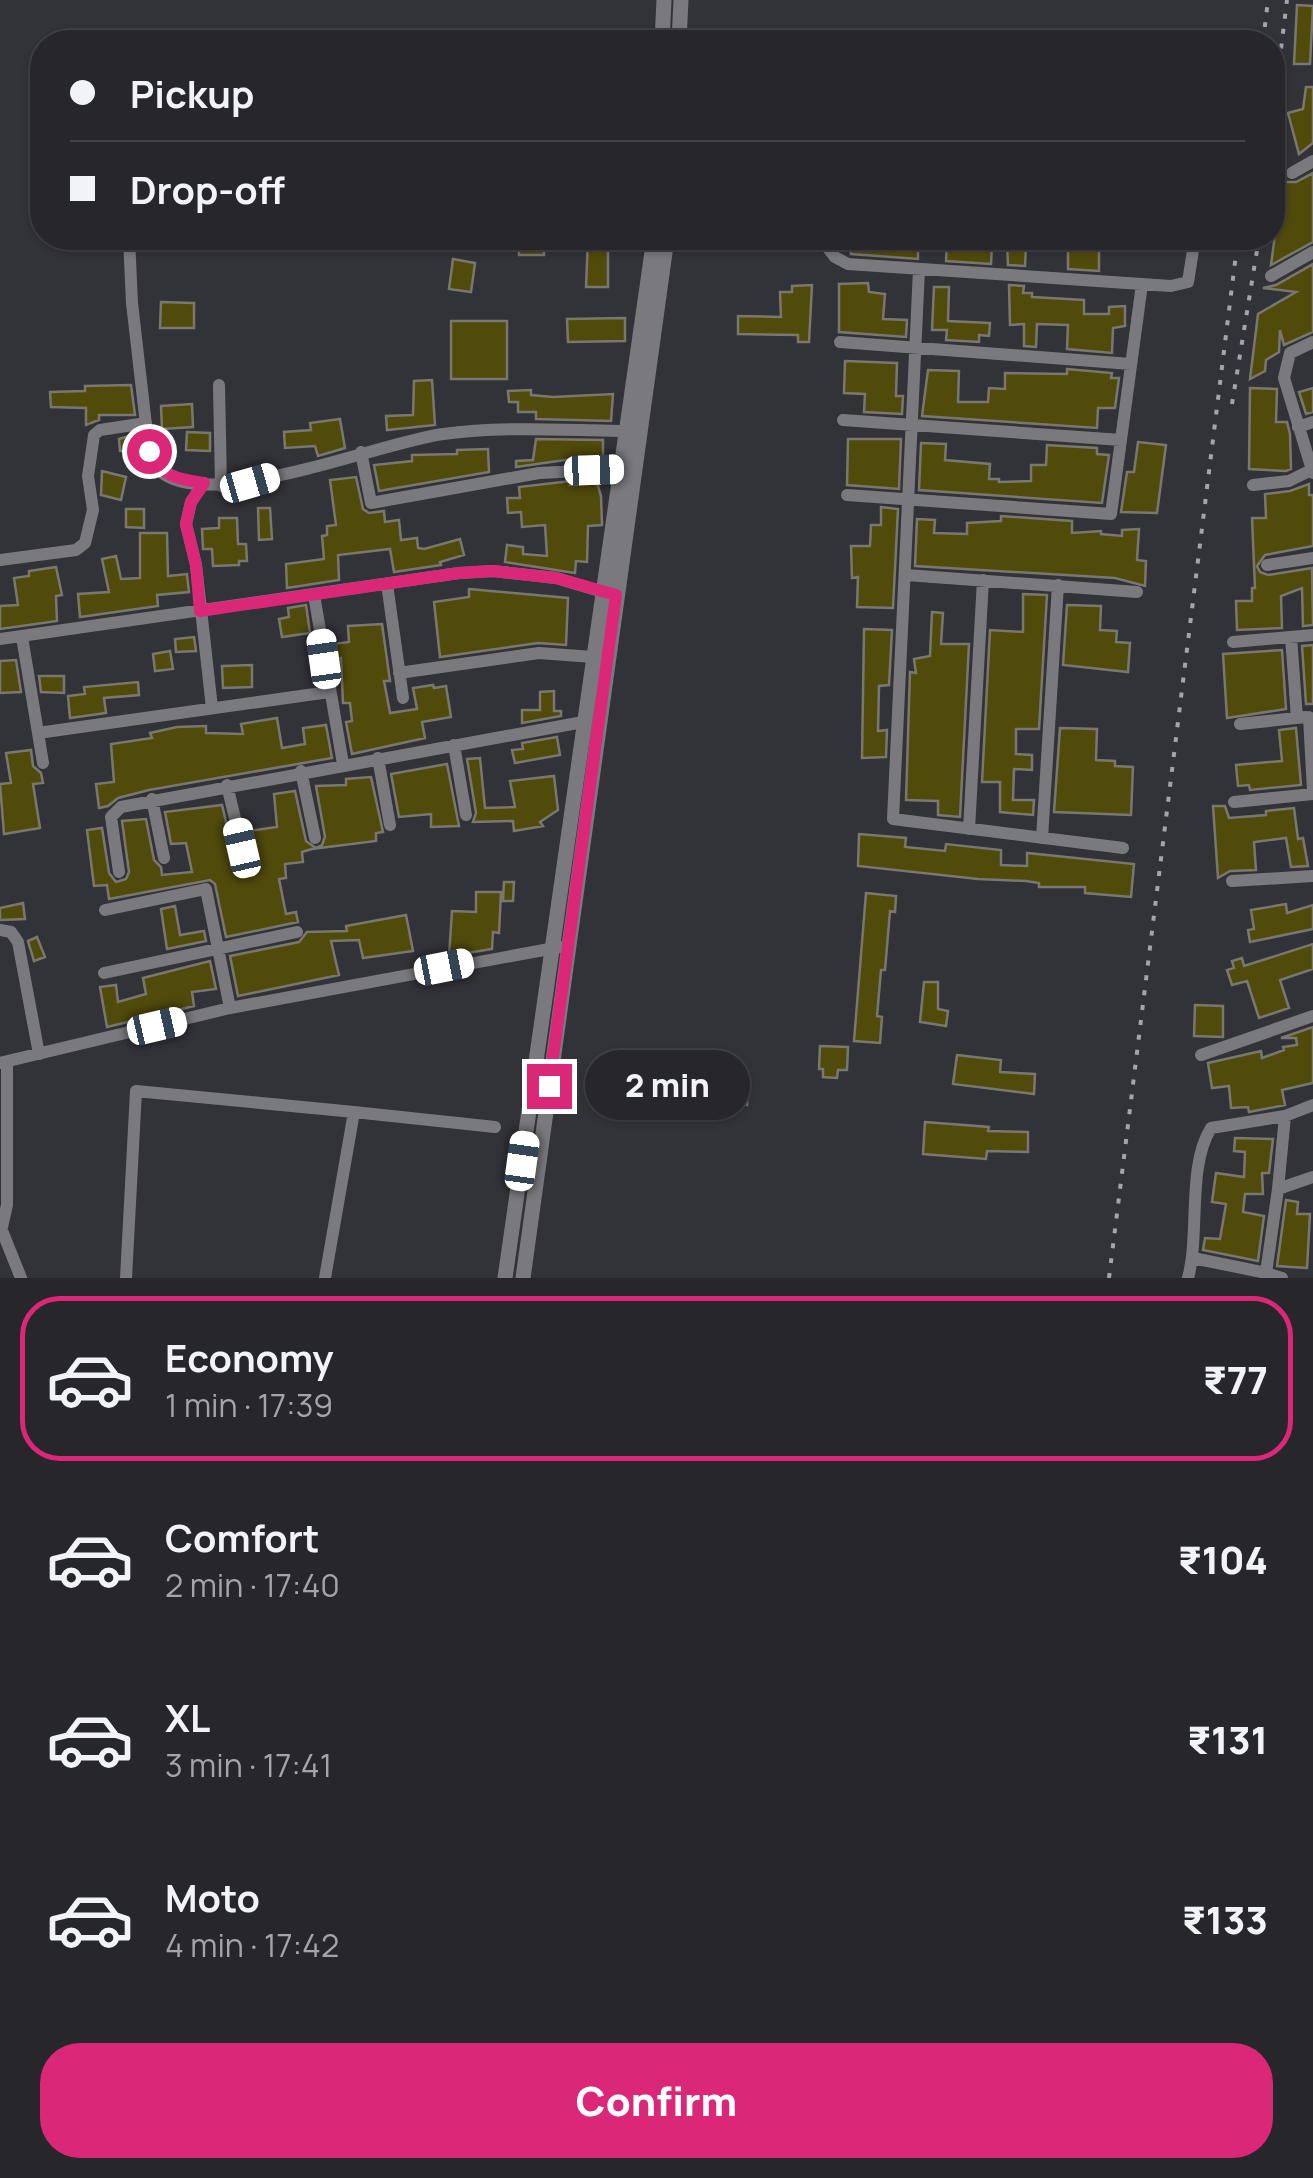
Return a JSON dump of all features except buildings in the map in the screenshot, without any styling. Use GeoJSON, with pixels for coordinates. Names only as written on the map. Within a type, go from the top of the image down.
{"type":"FeatureCollection","features":[{"type":"Feature","properties":{"kind":"street"},"geometry":{"type":"LineString","coordinates":[[663,30],[664,0]]}},
{"type":"Feature","properties":{"kind":"street"},"geometry":{"type":"LineString","coordinates":[[680,30],[682,0]]}},
{"type":"Feature","properties":{"kind":"street"},"geometry":{"type":"LineString","coordinates":[[1292,173],[1313,161]]}},
{"type":"Feature","properties":{"kind":"street"},"geometry":{"type":"LineString","coordinates":[[130,250],[149,451],[159,470],[175,479],[221,486],[250,483],[442,434],[535,429],[626,431]]}},
{"type":"Feature","properties":{"kind":"street"},"geometry":{"type":"LineString","coordinates":[[523,1278],[584,722],[593,657],[609,594],[626,431],[652,250]]}},
{"type":"Feature","properties":{"kind":"street"},"geometry":{"type":"LineString","coordinates":[[506,1278],[665,250]]}},
{"type":"Feature","properties":{"kind":"street"},"geometry":{"type":"LineString","coordinates":[[829,250],[848,264],[1142,284],[1186,284],[1193,250]]}},
{"type":"Feature","properties":{"kind":"street"},"geometry":{"type":"LineString","coordinates":[[1271,276],[1313,252]]}},
{"type":"Feature","properties":{"kind":"street"},"geometry":{"type":"LineString","coordinates":[[918,270],[893,819],[1123,848]]}},
{"type":"Feature","properties":{"kind":"street"},"geometry":{"type":"LineString","coordinates":[[847,496],[1111,514],[1142,284]]}},
{"type":"Feature","properties":{"kind":"street"},"geometry":{"type":"LineString","coordinates":[[840,342],[1131,364]]}},
{"type":"Feature","properties":{"kind":"street"},"geometry":{"type":"LineString","coordinates":[[1254,485],[1289,481],[1313,471],[1284,378],[1290,352],[1313,342]]}},
{"type":"Feature","properties":{"kind":"street"},"geometry":{"type":"LineString","coordinates":[[218,386],[221,486]]}},
{"type":"Feature","properties":{"kind":"street"},"geometry":{"type":"LineString","coordinates":[[843,420],[1121,440]]}},
{"type":"Feature","properties":{"kind":"street"},"geometry":{"type":"LineString","coordinates":[[1298,428],[1313,422]]}},
{"type":"Feature","properties":{"kind":"street"},"geometry":{"type":"LineString","coordinates":[[0,560],[76,550],[85,543],[93,510],[88,476],[94,435],[111,427],[146,424]]}},
{"type":"Feature","properties":{"kind":"street"},"geometry":{"type":"LineString","coordinates":[[361,452],[371,503],[538,473],[622,470]]}},
{"type":"Feature","properties":{"kind":"street"},"geometry":{"type":"LineString","coordinates":[[204,483],[191,502],[186,524],[196,565],[212,708]]}},
{"type":"Feature","properties":{"kind":"street"},"geometry":{"type":"LineString","coordinates":[[1267,564],[1313,558]]}},
{"type":"Feature","properties":{"kind":"street"},"geometry":{"type":"LineString","coordinates":[[0,640],[493,571],[556,578],[609,594]]}},
{"type":"Feature","properties":{"kind":"street"},"geometry":{"type":"LineString","coordinates":[[906,575],[1137,592]]}},
{"type":"Feature","properties":{"kind":"street"},"geometry":{"type":"LineString","coordinates":[[969,829],[982,580]]}},
{"type":"Feature","properties":{"kind":"street"},"geometry":{"type":"LineString","coordinates":[[388,584],[403,698]]}},
{"type":"Feature","properties":{"kind":"street"},"geometry":{"type":"LineString","coordinates":[[1042,838],[1058,585]]}},
{"type":"Feature","properties":{"kind":"street"},"geometry":{"type":"LineString","coordinates":[[314,595],[342,764]]}},
{"type":"Feature","properties":{"kind":"street"},"geometry":{"type":"LineString","coordinates":[[1232,642],[1313,634]]}},
{"type":"Feature","properties":{"kind":"street"},"geometry":{"type":"LineString","coordinates":[[22,636],[44,763]]}},
{"type":"Feature","properties":{"kind":"street"},"geometry":{"type":"LineString","coordinates":[[1234,802],[1313,792],[1307,717],[1292,636]]}},
{"type":"Feature","properties":{"kind":"street"},"geometry":{"type":"LineString","coordinates":[[399,673],[539,653],[593,657]]}},
{"type":"Feature","properties":{"kind":"street"},"geometry":{"type":"LineString","coordinates":[[38,733],[329,692]]}},
{"type":"Feature","properties":{"kind":"street"},"geometry":{"type":"LineString","coordinates":[[1240,724],[1307,717]]}},
{"type":"Feature","properties":{"kind":"street"},"geometry":{"type":"LineString","coordinates":[[119,872],[111,817],[114,810],[227,785],[584,722]]}},
{"type":"Feature","properties":{"kind":"street"},"geometry":{"type":"LineString","coordinates":[[454,745],[466,815]]}},
{"type":"Feature","properties":{"kind":"street"},"geometry":{"type":"LineString","coordinates":[[378,758],[390,825]]}},
{"type":"Feature","properties":{"kind":"street"},"geometry":{"type":"LineString","coordinates":[[302,772],[315,838]]}},
{"type":"Feature","properties":{"kind":"street"},"geometry":{"type":"LineString","coordinates":[[227,785],[242,848]]}},
{"type":"Feature","properties":{"kind":"street"},"geometry":{"type":"LineString","coordinates":[[152,800],[164,858]]}},
{"type":"Feature","properties":{"kind":"street"},"geometry":{"type":"LineString","coordinates":[[1232,881],[1313,876]]}},
{"type":"Feature","properties":{"kind":"street"},"geometry":{"type":"LineString","coordinates":[[105,910],[206,889],[230,1008]]}},
{"type":"Feature","properties":{"kind":"street"},"geometry":{"type":"LineString","coordinates":[[0,930],[11,932],[18,942],[39,1054]]}},
{"type":"Feature","properties":{"kind":"street"},"geometry":{"type":"LineString","coordinates":[[104,972],[297,932]]}},
{"type":"Feature","properties":{"kind":"street"},"geometry":{"type":"LineString","coordinates":[[21,1278],[1,1234],[8,1205],[4,1062],[230,1008],[559,947]]}},
{"type":"Feature","properties":{"kind":"street"},"geometry":{"type":"LineString","coordinates":[[1201,1054],[1313,1016]]}},
{"type":"Feature","properties":{"kind":"street"},"geometry":{"type":"LineString","coordinates":[[126,1278],[136,1091],[495,1127]]}},
{"type":"Feature","properties":{"kind":"street"},"geometry":{"type":"LineString","coordinates":[[1188,1278],[1202,1152],[1211,1128],[1286,1116],[1313,1105]]}},
{"type":"Feature","properties":{"kind":"street"},"geometry":{"type":"LineString","coordinates":[[325,1278],[354,1112]]}},
{"type":"Feature","properties":{"kind":"street"},"geometry":{"type":"LineString","coordinates":[[1266,1273],[1286,1116]]}},
{"type":"Feature","properties":{"kind":"street"},"geometry":{"type":"LineString","coordinates":[[1278,1188],[1313,1177]]}},
{"type":"Feature","properties":{"kind":"street"},"geometry":{"type":"LineString","coordinates":[[1193,1258],[1282,1278]]}},
{"type":"Feature","properties":{"kind":"railway"},"geometry":{"type":"LineString","coordinates":[[1264,30],[1268,0]]}},
{"type":"Feature","properties":{"kind":"railway"},"geometry":{"type":"LineString","coordinates":[[1283,30],[1287,0]]}},
{"type":"Feature","properties":{"kind":"railway"},"geometry":{"type":"LineString","coordinates":[[1109,1278],[1237,250]]}},
{"type":"Feature","properties":{"kind":"railway"},"geometry":{"type":"LineString","coordinates":[[1232,404],[1257,250]]}},
{"type":"Feature","properties":{"kind":"route"},"geometry":{"type":"LineString","coordinates":[[149,451],[159,470],[175,479],[204,483],[191,502],[186,524],[196,565],[200,611],[493,571],[556,578],[616,595],[549,1086]]}}]}
